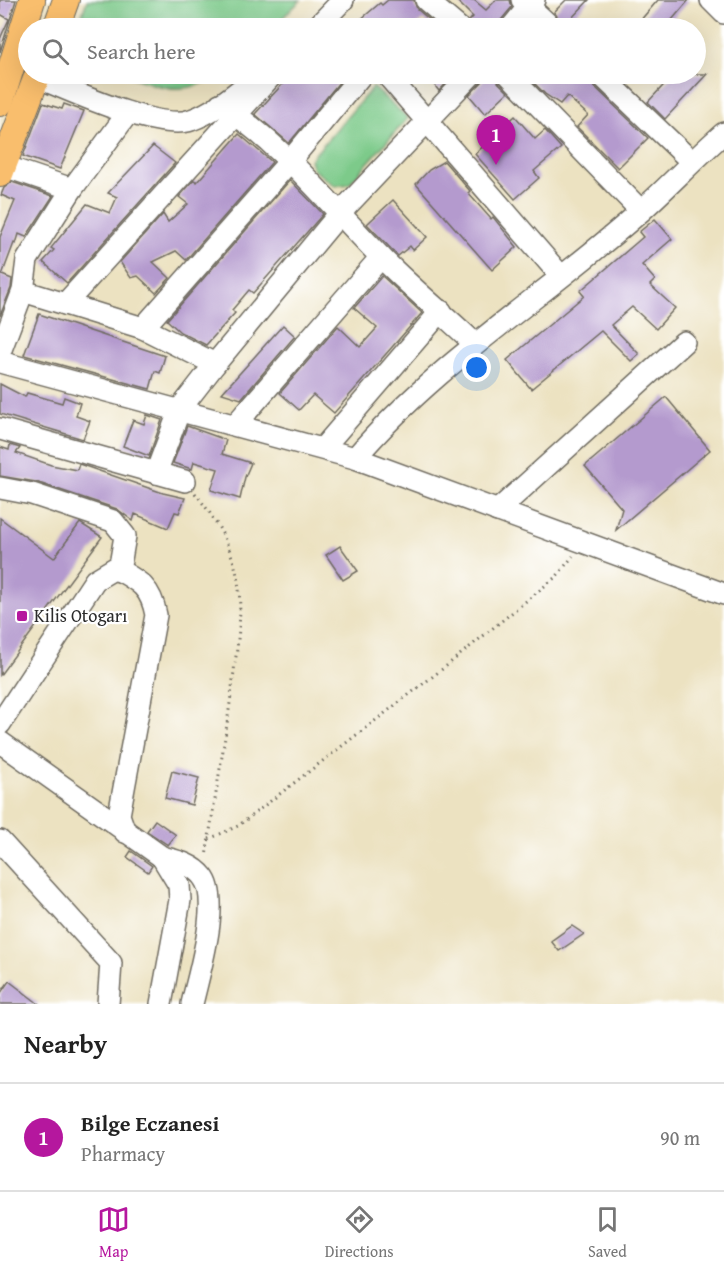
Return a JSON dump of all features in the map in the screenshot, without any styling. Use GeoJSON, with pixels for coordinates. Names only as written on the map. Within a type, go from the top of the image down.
{"type":"FeatureCollection","features":[{"type":"Feature","properties":{"kind":"main road"},"geometry":{"type":"LineString","coordinates":[[26,18],[32,0]]}},
{"type":"Feature","properties":{"kind":"main road"},"geometry":{"type":"LineString","coordinates":[[60,18],[66,0]]}},
{"type":"Feature","properties":{"kind":"main road"},"geometry":{"type":"LineString","coordinates":[[0,103],[18,45]]}},
{"type":"Feature","properties":{"kind":"main road"},"geometry":{"type":"LineString","coordinates":[[2,170],[34,84]]}},
{"type":"Feature","properties":{"kind":"street"},"geometry":{"type":"LineString","coordinates":[[426,0],[447,18]]}},
{"type":"Feature","properties":{"kind":"street"},"geometry":{"type":"LineString","coordinates":[[711,0],[724,13]]}},
{"type":"Feature","properties":{"kind":"street"},"geometry":{"type":"LineString","coordinates":[[518,18],[528,2],[543,18]]}},
{"type":"Feature","properties":{"kind":"street"},"geometry":{"type":"LineString","coordinates":[[59,84],[128,113],[164,121],[189,121],[229,110],[261,84]]}},
{"type":"Feature","properties":{"kind":"street"},"geometry":{"type":"LineString","coordinates":[[65,304],[251,84]]}},
{"type":"Feature","properties":{"kind":"street"},"geometry":{"type":"LineString","coordinates":[[143,328],[290,161],[354,84]]}},
{"type":"Feature","properties":{"kind":"street"},"geometry":{"type":"LineString","coordinates":[[395,84],[560,275]]}},
{"type":"Feature","properties":{"kind":"street"},"geometry":{"type":"LineString","coordinates":[[156,473],[180,409],[215,364],[340,213],[426,118],[462,84]]}},
{"type":"Feature","properties":{"kind":"street"},"geometry":{"type":"LineString","coordinates":[[518,84],[641,211]]}},
{"type":"Feature","properties":{"kind":"street"},"geometry":{"type":"LineString","coordinates":[[610,84],[691,161]]}},
{"type":"Feature","properties":{"kind":"street"},"geometry":{"type":"LineString","coordinates":[[229,110],[290,161],[381,258],[475,344]]}},
{"type":"Feature","properties":{"kind":"street"},"geometry":{"type":"LineString","coordinates":[[0,352],[23,291],[27,260],[72,189],[128,113]]}},
{"type":"Feature","properties":{"kind":"street"},"geometry":{"type":"LineString","coordinates":[[355,458],[379,431],[475,344],[641,211],[691,161],[724,133]]}},
{"type":"Feature","properties":{"kind":"street"},"geometry":{"type":"LineString","coordinates":[[2,170],[72,189]]}},
{"type":"Feature","properties":{"kind":"street"},"geometry":{"type":"LineString","coordinates":[[236,424],[381,258]]}},
{"type":"Feature","properties":{"kind":"street"},"geometry":{"type":"LineString","coordinates":[[23,291],[143,328],[215,364]]}},
{"type":"Feature","properties":{"kind":"street"},"geometry":{"type":"LineString","coordinates":[[323,448],[441,311]]}},
{"type":"Feature","properties":{"kind":"street"},"geometry":{"type":"LineString","coordinates":[[498,511],[684,342]]}},
{"type":"Feature","properties":{"kind":"street"},"geometry":{"type":"LineString","coordinates":[[0,362],[355,458],[582,542],[722,590]]}},
{"type":"Feature","properties":{"kind":"street"},"geometry":{"type":"LineString","coordinates":[[0,429],[185,481]]}},
{"type":"Feature","properties":{"kind":"street"},"geometry":{"type":"LineString","coordinates":[[0,488],[32,494],[113,521],[125,536],[119,571]]}},
{"type":"Feature","properties":{"kind":"street"},"geometry":{"type":"LineString","coordinates":[[0,724],[95,580],[115,568],[138,580],[153,598],[156,615],[119,815],[125,832]]}},
{"type":"Feature","properties":{"kind":"street"},"geometry":{"type":"LineString","coordinates":[[0,742],[162,857],[188,864],[203,877],[210,891],[210,912],[192,1004]]}},
{"type":"Feature","properties":{"kind":"street"},"geometry":{"type":"LineString","coordinates":[[0,841],[111,963],[108,1004]]}},
{"type":"Feature","properties":{"kind":"street"},"geometry":{"type":"LineString","coordinates":[[161,1004],[180,900],[179,885],[162,857]]}},
{"type":"Feature","properties":{"kind":"path"},"geometry":{"type":"LineString","coordinates":[[185,481],[212,514],[233,558],[240,596],[239,632],[231,703],[203,877]]}},
{"type":"Feature","properties":{"kind":"path"},"geometry":{"type":"LineString","coordinates":[[209,839],[238,826],[446,667],[557,576],[570,562],[582,542]]}},
{"type":"Feature","properties":{"kind":"green space"},"geometry":{"type":"Polygon","coordinates":[[[87,0],[301,0],[282,18],[81,18],[87,0]]]}},
{"type":"Feature","properties":{"kind":"green space"},"geometry":{"type":"Polygon","coordinates":[[[152,84],[201,84],[183,88],[152,84]]]}},
{"type":"Feature","properties":{"kind":"green space"},"geometry":{"type":"Polygon","coordinates":[[[373,87],[408,118],[349,184],[335,186],[313,169],[310,160],[373,87]]]}},
{"type":"Feature","properties":{"kind":"building"},"geometry":{"type":"Polygon","coordinates":[[[0,0],[16,0],[0,52],[0,39],[9,19],[0,14],[0,0]]]}},
{"type":"Feature","properties":{"kind":"building"},"geometry":{"type":"Polygon","coordinates":[[[388,0],[414,0],[417,9],[428,18],[362,18],[380,3],[382,5],[388,0]]]}},
{"type":"Feature","properties":{"kind":"building"},"geometry":{"type":"Polygon","coordinates":[[[456,0],[474,0],[486,10],[496,0],[510,0],[512,7],[503,18],[473,17],[456,0]]]}},
{"type":"Feature","properties":{"kind":"building"},"geometry":{"type":"Polygon","coordinates":[[[566,0],[589,0],[572,18],[558,18],[554,12],[566,0]]]}},
{"type":"Feature","properties":{"kind":"building"},"geometry":{"type":"Polygon","coordinates":[[[658,0],[689,0],[674,18],[642,18],[658,0]]]}},
{"type":"Feature","properties":{"kind":"building"},"geometry":{"type":"Polygon","coordinates":[[[283,84],[338,84],[289,143],[255,114],[283,84]]]}},
{"type":"Feature","properties":{"kind":"building"},"geometry":{"type":"Polygon","coordinates":[[[434,84],[446,84],[439,91],[434,84]]]}},
{"type":"Feature","properties":{"kind":"building"},"geometry":{"type":"Polygon","coordinates":[[[480,84],[500,84],[508,92],[485,114],[469,95],[480,84]]]}},
{"type":"Feature","properties":{"kind":"building"},"geometry":{"type":"Polygon","coordinates":[[[535,84],[592,84],[648,138],[618,168],[577,127],[588,115],[567,96],[560,104],[535,84]]]}},
{"type":"Feature","properties":{"kind":"building"},"geometry":{"type":"Polygon","coordinates":[[[665,84],[698,84],[665,119],[648,102],[665,84]]]}},
{"type":"Feature","properties":{"kind":"building"},"geometry":{"type":"Polygon","coordinates":[[[43,103],[62,109],[64,104],[84,111],[60,169],[23,156],[43,103]]]}},
{"type":"Feature","properties":{"kind":"building"},"geometry":{"type":"Polygon","coordinates":[[[515,116],[535,139],[545,130],[561,148],[534,171],[539,178],[515,199],[475,154],[515,116]]]}},
{"type":"Feature","properties":{"kind":"building"},"geometry":{"type":"Polygon","coordinates":[[[239,134],[272,162],[186,260],[176,251],[153,262],[170,278],[156,293],[138,276],[131,278],[120,262],[163,214],[168,222],[188,204],[179,197],[194,180],[197,182],[239,134]]]}},
{"type":"Feature","properties":{"kind":"building"},"geometry":{"type":"Polygon","coordinates":[[[153,146],[175,163],[67,283],[43,262],[54,250],[51,248],[87,204],[110,213],[117,197],[108,193],[153,146]]]}},
{"type":"Feature","properties":{"kind":"building"},"geometry":{"type":"Polygon","coordinates":[[[444,161],[470,191],[468,193],[491,219],[493,217],[517,247],[492,270],[416,184],[429,170],[444,161]]]}},
{"type":"Feature","properties":{"kind":"building"},"geometry":{"type":"Polygon","coordinates":[[[290,180],[323,214],[253,293],[249,290],[232,310],[235,313],[206,345],[180,332],[167,320],[290,180]]]}},
{"type":"Feature","properties":{"kind":"building"},"geometry":{"type":"Polygon","coordinates":[[[12,182],[53,196],[26,237],[19,234],[16,244],[14,243],[2,275],[12,279],[11,288],[0,316],[0,237],[15,201],[1,195],[4,188],[12,182]]]}},
{"type":"Feature","properties":{"kind":"building"},"geometry":{"type":"Polygon","coordinates":[[[393,200],[427,237],[413,250],[410,246],[398,256],[367,224],[393,200]]]}},
{"type":"Feature","properties":{"kind":"building"},"geometry":{"type":"Polygon","coordinates":[[[655,219],[672,239],[642,265],[655,280],[650,285],[675,308],[656,329],[632,307],[611,325],[639,354],[631,361],[601,331],[531,389],[507,360],[584,296],[580,291],[643,237],[639,232],[655,219]]]}},
{"type":"Feature","properties":{"kind":"building"},"geometry":{"type":"Polygon","coordinates":[[[382,276],[422,313],[334,413],[313,395],[299,410],[280,393],[338,326],[360,347],[377,328],[354,308],[382,276]]]}},
{"type":"Feature","properties":{"kind":"building"},"geometry":{"type":"Polygon","coordinates":[[[39,314],[165,356],[160,373],[155,371],[150,389],[24,355],[39,314]]]}},
{"type":"Feature","properties":{"kind":"building"},"geometry":{"type":"Polygon","coordinates":[[[283,325],[295,336],[241,399],[222,393],[283,325]]]}},
{"type":"Feature","properties":{"kind":"building"},"geometry":{"type":"Polygon","coordinates":[[[0,384],[25,397],[27,393],[62,403],[64,397],[80,403],[76,416],[90,421],[83,439],[0,414],[0,384]]]}},
{"type":"Feature","properties":{"kind":"building"},"geometry":{"type":"Polygon","coordinates":[[[666,397],[710,450],[616,530],[622,509],[585,466],[666,397]]]}},
{"type":"Feature","properties":{"kind":"building"},"geometry":{"type":"Polygon","coordinates":[[[147,415],[162,420],[149,456],[123,446],[133,420],[144,424],[147,415]]]}},
{"type":"Feature","properties":{"kind":"building"},"geometry":{"type":"Polygon","coordinates":[[[187,426],[226,440],[222,454],[251,463],[240,499],[211,490],[218,469],[194,462],[192,469],[173,463],[187,426]]]}},
{"type":"Feature","properties":{"kind":"building"},"geometry":{"type":"Polygon","coordinates":[[[10,445],[20,448],[16,453],[51,465],[77,470],[79,464],[163,493],[185,498],[179,513],[175,512],[168,528],[135,514],[133,521],[117,509],[36,482],[0,476],[0,447],[9,450],[10,445]]]}},
{"type":"Feature","properties":{"kind":"building","name":"Kilis Otogarı"},"geometry":{"type":"Polygon","coordinates":[[[0,518],[54,558],[80,523],[102,537],[0,675],[0,518]]]}},
{"type":"Feature","properties":{"kind":"building"},"geometry":{"type":"Polygon","coordinates":[[[340,546],[358,571],[343,580],[326,555],[340,546]]]}},
{"type":"Feature","properties":{"kind":"building"},"geometry":{"type":"Polygon","coordinates":[[[172,771],[199,778],[192,805],[165,798],[172,771]]]}},
{"type":"Feature","properties":{"kind":"building"},"geometry":{"type":"Polygon","coordinates":[[[155,820],[176,835],[168,845],[147,831],[155,820]]]}},
{"type":"Feature","properties":{"kind":"building"},"geometry":{"type":"Polygon","coordinates":[[[131,851],[152,866],[148,872],[127,857],[131,851]]]}},
{"type":"Feature","properties":{"kind":"building"},"geometry":{"type":"Polygon","coordinates":[[[572,926],[584,934],[559,951],[551,941],[572,926]]]}},
{"type":"Feature","properties":{"kind":"building"},"geometry":{"type":"Polygon","coordinates":[[[9,981],[39,1004],[0,1004],[0,994],[9,981]]]}},
{"type":"Feature","properties":{"kind":"place","name":"Bilge Eczanesi"},"geometry":{"type":"Point","coordinates":[496,165]}},
{"type":"Feature","properties":{"kind":"place","name":"Kilis Otogarı"},"geometry":{"type":"Point","coordinates":[22,616]}}]}
